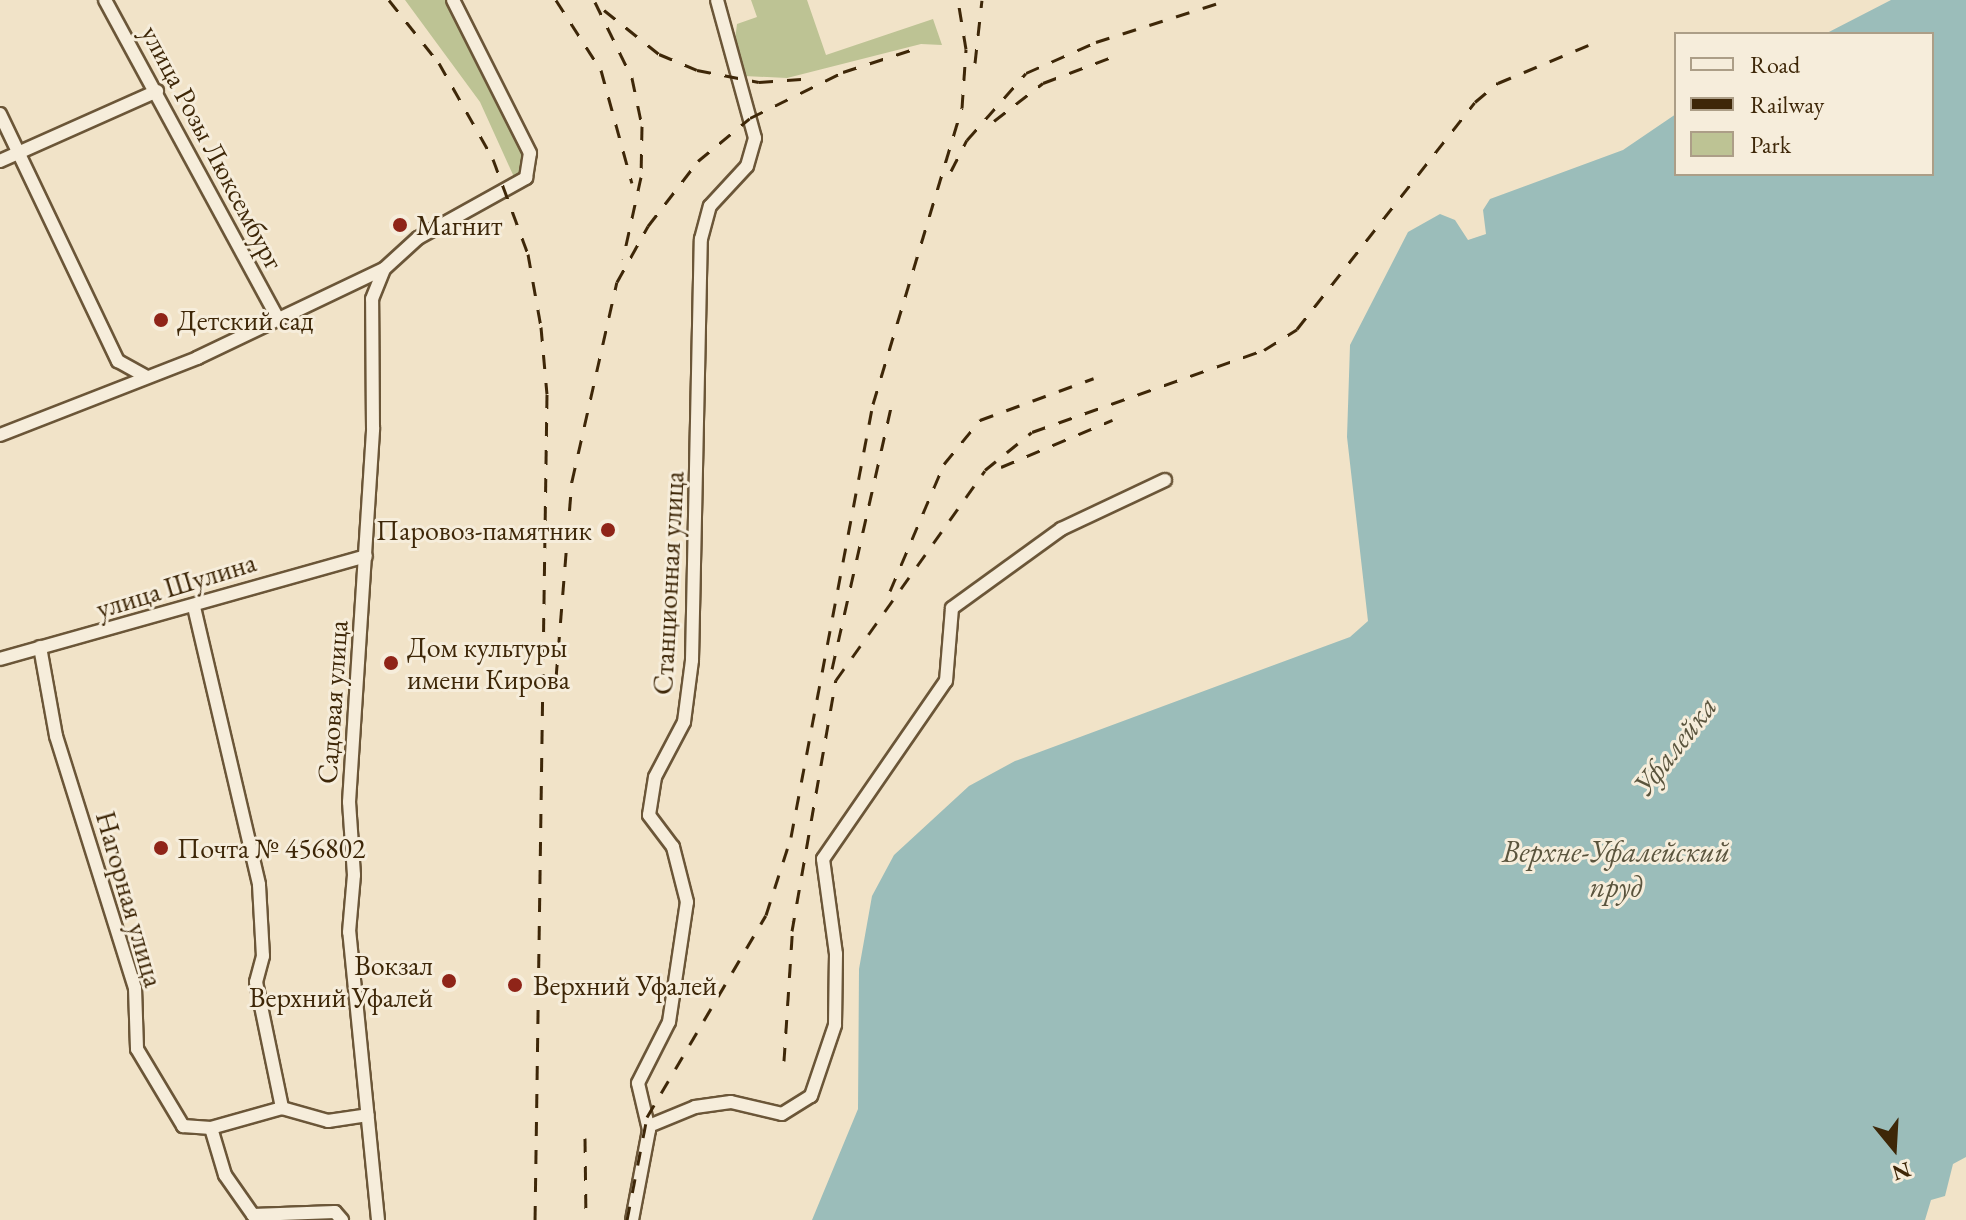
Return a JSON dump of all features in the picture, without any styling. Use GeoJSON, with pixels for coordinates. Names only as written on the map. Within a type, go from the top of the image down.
{"type":"FeatureCollection","features":[{"type":"Feature","properties":{"kind":"street","name":"улица Розы Люксембург"},"geometry":{"type":"LineString","coordinates":[[105,0],[277,317]]}},
{"type":"Feature","properties":{"kind":"street"},"geometry":{"type":"LineString","coordinates":[[0,435],[147,377],[384,269],[418,238],[515,187],[531,168],[453,0]]}},
{"type":"Feature","properties":{"kind":"street","name":"Станционная улица"},"geometry":{"type":"LineString","coordinates":[[632,1220],[649,1126],[638,1083],[669,1022],[687,902],[673,847],[649,815],[655,777],[684,722],[692,660],[701,239],[710,206],[753,151],[740,80],[717,0]]}},
{"type":"Feature","properties":{"kind":"street"},"geometry":{"type":"LineString","coordinates":[[0,161],[157,91]]}},
{"type":"Feature","properties":{"kind":"street"},"geometry":{"type":"LineString","coordinates":[[0,114],[21,152],[118,361],[147,377]]}},
{"type":"Feature","properties":{"kind":"street","name":"Садовая улица"},"geometry":{"type":"LineString","coordinates":[[378,1220],[358,984],[349,932],[354,875],[349,802],[366,556],[372,299],[384,269]]}},
{"type":"Feature","properties":{"kind":"street"},"geometry":{"type":"LineString","coordinates":[[649,1126],[695,1107],[731,1102],[782,1114],[811,1096],[835,1025],[836,954],[823,859],[946,681],[952,608],[1061,529],[1165,480]]}},
{"type":"Feature","properties":{"kind":"street","name":"улица Шулина"},"geometry":{"type":"LineString","coordinates":[[0,659],[194,607],[366,556]]}},
{"type":"Feature","properties":{"kind":"street"},"geometry":{"type":"LineString","coordinates":[[194,607],[259,885],[263,956],[256,982],[282,1108]]}},
{"type":"Feature","properties":{"kind":"street","name":"Нагорная улица"},"geometry":{"type":"LineString","coordinates":[[40,647],[56,736],[135,988],[137,1049],[183,1126],[211,1128]]}},
{"type":"Feature","properties":{"kind":"street"},"geometry":{"type":"LineString","coordinates":[[342,1220],[335,1212],[253,1215],[225,1175],[211,1128],[282,1108],[328,1121],[368,1115]]}},
{"type":"Feature","properties":{"kind":"green space"},"geometry":{"type":"Polygon","coordinates":[[[405,0],[448,0],[524,151],[520,173],[514,177],[480,102],[405,0]]]}},
{"type":"Feature","properties":{"kind":"green space"},"geometry":{"type":"Polygon","coordinates":[[[751,0],[807,0],[826,55],[933,19],[942,45],[921,44],[787,78],[744,76],[735,40],[737,24],[757,17],[751,0]]]}},
{"type":"Feature","properties":{"kind":"water","name":"Верхне-Уфалейский пруд"},"geometry":{"type":"Polygon","coordinates":[[[1891,0],[1966,0],[1966,1157],[1953,1164],[1945,1196],[1931,1200],[1925,1220],[812,1220],[858,1109],[859,969],[872,896],[894,855],[969,786],[1015,761],[1350,637],[1368,621],[1347,437],[1350,345],[1408,232],[1440,214],[1455,220],[1468,240],[1486,234],[1483,210],[1490,199],[1623,150],[1674,115],[1674,176],[1934,176],[1934,32],[1829,32],[1891,0]]]}},
{"type":"Feature","properties":{"kind":"railway"},"geometry":{"type":"LineString","coordinates":[[389,0],[439,63],[493,159],[528,254],[541,327],[547,394],[535,1220]]}},
{"type":"Feature","properties":{"kind":"railway"},"geometry":{"type":"LineString","coordinates":[[556,0],[601,70],[632,183]]}},
{"type":"Feature","properties":{"kind":"railway"},"geometry":{"type":"LineString","coordinates":[[627,1220],[647,1117],[766,915],[791,837],[873,404],[962,108],[966,49],[958,0]]}},
{"type":"Feature","properties":{"kind":"railway"},"geometry":{"type":"LineString","coordinates":[[975,63],[982,0]]}},
{"type":"Feature","properties":{"kind":"railway"},"geometry":{"type":"LineString","coordinates":[[951,171],[967,140],[1026,73],[1096,42],[1228,0]]}},
{"type":"Feature","properties":{"kind":"railway"},"geometry":{"type":"LineString","coordinates":[[595,2],[632,78],[642,126],[641,177],[623,259]]}},
{"type":"Feature","properties":{"kind":"railway"},"geometry":{"type":"LineString","coordinates":[[604,10],[659,54],[697,70],[759,82],[815,78]]}},
{"type":"Feature","properties":{"kind":"railway"},"geometry":{"type":"LineString","coordinates":[[792,931],[836,680],[985,470],[1032,432],[1264,350],[1297,329],[1475,102],[1498,83],[1591,44]]}},
{"type":"Feature","properties":{"kind":"railway"},"geometry":{"type":"LineString","coordinates":[[556,678],[572,481],[617,282],[648,226],[698,161],[750,118],[843,72],[920,47]]}},
{"type":"Feature","properties":{"kind":"railway"},"geometry":{"type":"LineString","coordinates":[[994,121],[1043,83],[1109,58]]}},
{"type":"Feature","properties":{"kind":"railway"},"geometry":{"type":"LineString","coordinates":[[890,591],[944,464],[980,420],[1094,378]]}},
{"type":"Feature","properties":{"kind":"railway"},"geometry":{"type":"LineString","coordinates":[[832,669],[893,398]]}},
{"type":"Feature","properties":{"kind":"railway"},"geometry":{"type":"LineString","coordinates":[[1001,467],[1112,420]]}},
{"type":"Feature","properties":{"kind":"railway"},"geometry":{"type":"LineString","coordinates":[[784,1061],[793,921]]}},
{"type":"Feature","properties":{"kind":"railway"},"geometry":{"type":"LineString","coordinates":[[585,1138],[586,1220]]}},
{"type":"Feature","properties":{"kind":"place","name":"Магнит"},"geometry":{"type":"Point","coordinates":[400,225]}},
{"type":"Feature","properties":{"kind":"place","name":"Детский сад"},"geometry":{"type":"Point","coordinates":[161,320]}},
{"type":"Feature","properties":{"kind":"place","name":"Паровоз-памятник"},"geometry":{"type":"Point","coordinates":[608,530]}},
{"type":"Feature","properties":{"kind":"place","name":"Дом культуры имени Кирова"},"geometry":{"type":"Point","coordinates":[391,663]}},
{"type":"Feature","properties":{"kind":"place","name":"Почта № 456802"},"geometry":{"type":"Point","coordinates":[161,848]}},
{"type":"Feature","properties":{"kind":"place","name":"Вокзал Верхний Уфалей"},"geometry":{"type":"Point","coordinates":[449,981]}},
{"type":"Feature","properties":{"kind":"place","name":"Верхний Уфалей"},"geometry":{"type":"Point","coordinates":[515,985]}},
{"type":"Feature","properties":{"kind":"water label","name":"Уфалейка"},"geometry":{"type":"Point","coordinates":[1675,746]}}]}
